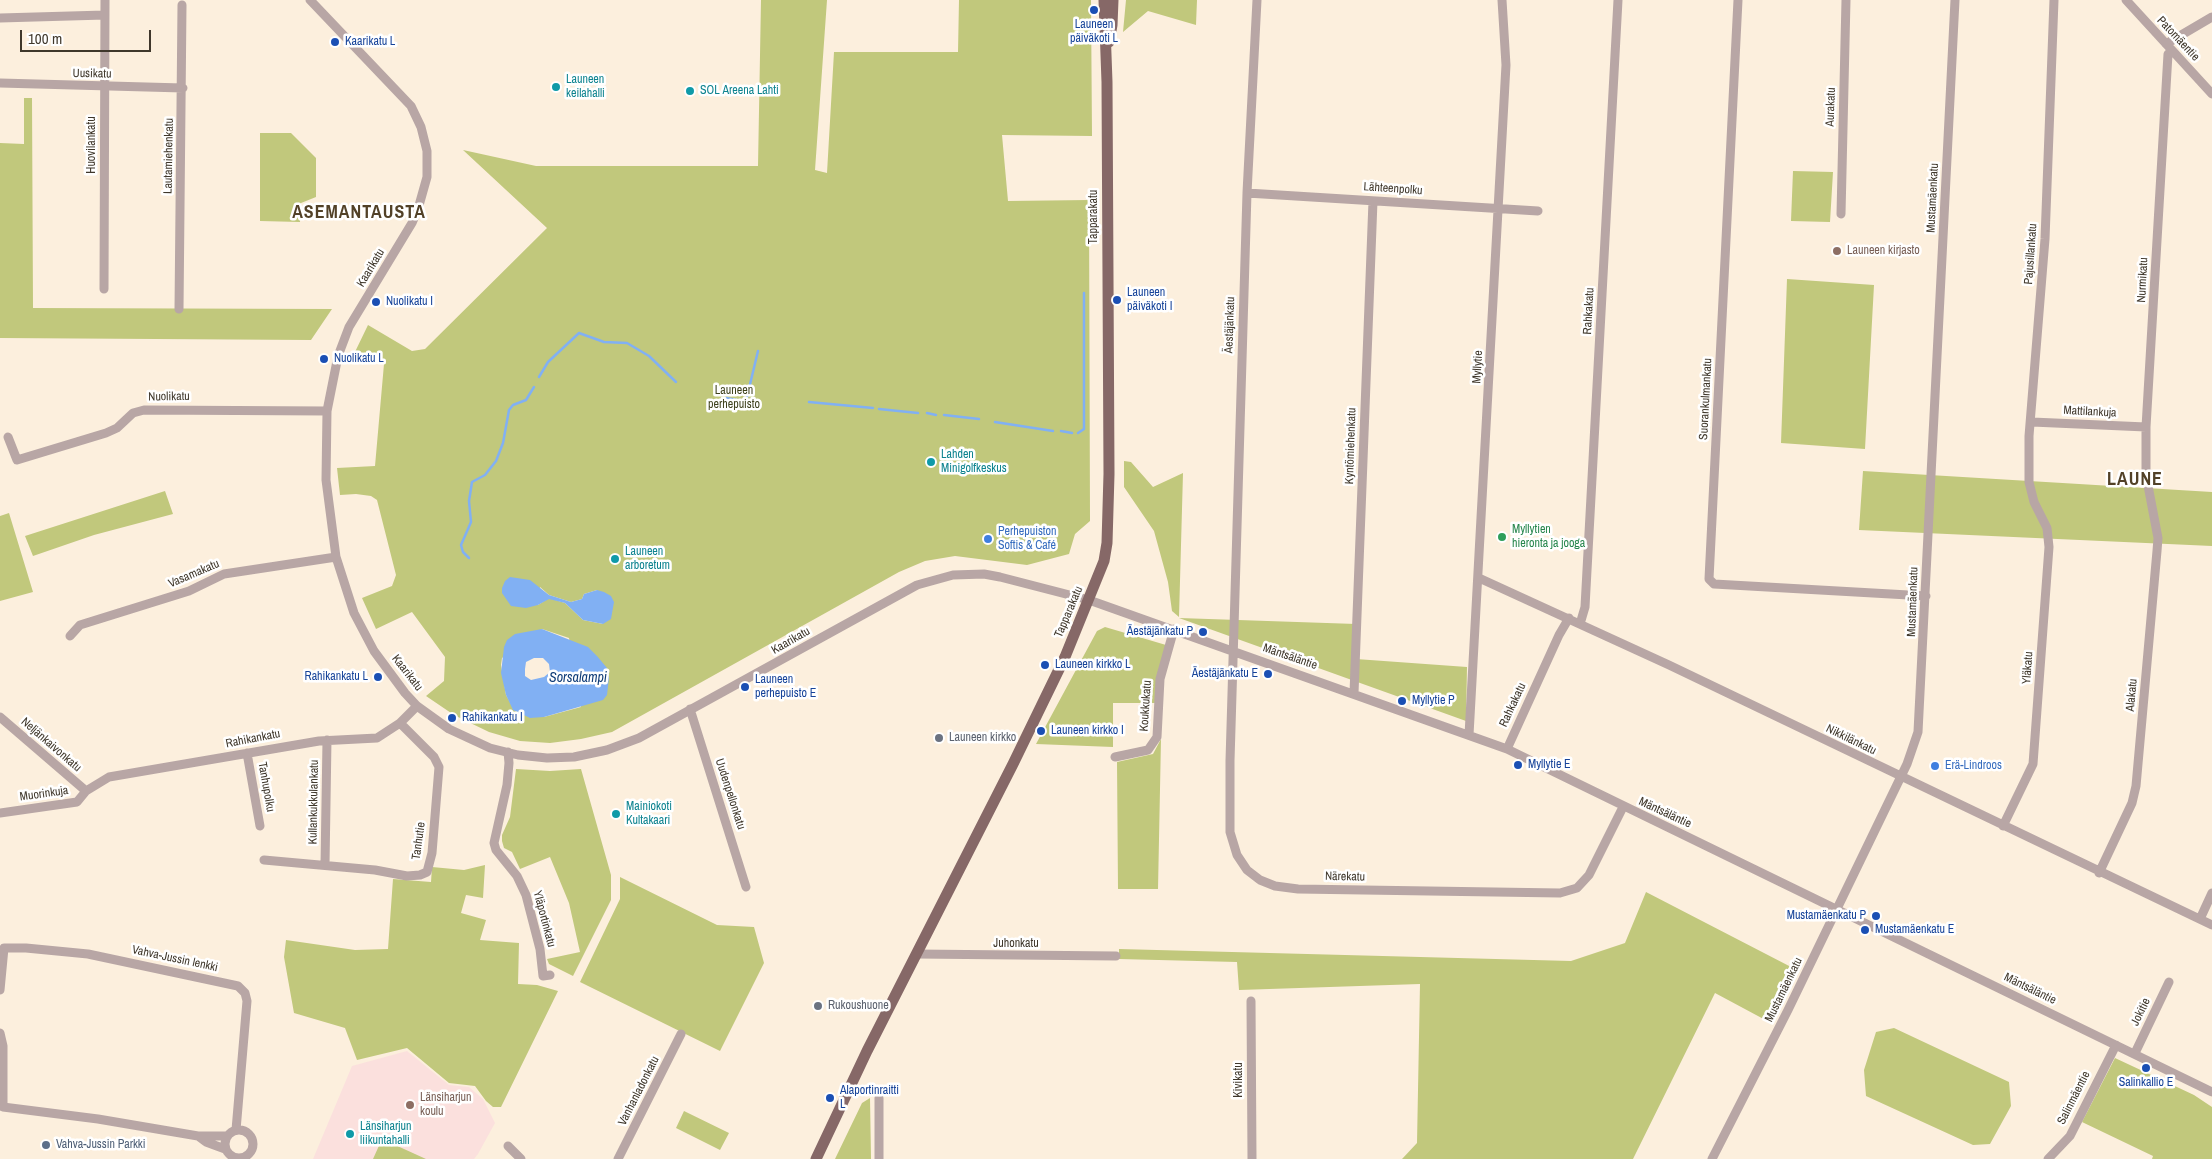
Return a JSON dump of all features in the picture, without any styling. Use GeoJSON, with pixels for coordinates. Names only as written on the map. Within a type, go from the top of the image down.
{"type":"FeatureCollection","features":[{"type":"Feature","properties":{"kind":"main road","name":"Tapparakatu"},"geometry":{"type":"LineString","coordinates":[[815,1157],[1013,764],[1089,600],[1104,561],[1107,533],[1109,465],[1104,0]]}},
{"type":"Feature","properties":{"kind":"main road","name":"Tapparakatu"},"geometry":{"type":"LineString","coordinates":[[1106,54],[1112,25],[1113,0]]}},
{"type":"Feature","properties":{"kind":"street","name":"Huovilankatu"},"geometry":{"type":"LineString","coordinates":[[104,289],[105,0]]}},
{"type":"Feature","properties":{"kind":"street","name":"Kaarikatu"},"geometry":{"type":"LineString","coordinates":[[310,0],[411,106],[421,127],[428,163],[424,194],[412,223],[349,327],[338,356],[327,411],[326,480],[336,557],[354,613],[374,651],[417,706],[449,730],[490,748],[547,758],[590,754],[624,745],[776,664],[917,585],[935,578],[953,575],[984,574],[1016,580],[1089,600]]}},
{"type":"Feature","properties":{"kind":"street","name":"Äestäjänkatu"},"geometry":{"type":"LineString","coordinates":[[1234,650],[1246,193],[1257,0]]}},
{"type":"Feature","properties":{"kind":"street","name":"Myllytie"},"geometry":{"type":"LineString","coordinates":[[1468,735],[1479,578],[1506,65],[1502,0]]}},
{"type":"Feature","properties":{"kind":"street","name":"Rahkakatu"},"geometry":{"type":"LineString","coordinates":[[1580,624],[1585,607],[1618,0]]}},
{"type":"Feature","properties":{"kind":"street","name":"Suorankulmankatu"},"geometry":{"type":"LineString","coordinates":[[1738,0],[1709,579],[1714,584],[1926,596]]}},
{"type":"Feature","properties":{"kind":"street","name":"Aurakatu"},"geometry":{"type":"LineString","coordinates":[[1841,214],[1846,0]]}},
{"type":"Feature","properties":{"kind":"street","name":"Mustamäenkatu"},"geometry":{"type":"LineString","coordinates":[[1712,1159],[1788,1010],[1901,777],[1918,732],[1954,0]]}},
{"type":"Feature","properties":{"kind":"street","name":"Pajusillankatu"},"geometry":{"type":"LineString","coordinates":[[2038,508],[2028,482],[2045,239],[2054,0]]}},
{"type":"Feature","properties":{"kind":"street","name":"Patomäentie"},"geometry":{"type":"LineString","coordinates":[[2126,0],[2212,94]]}},
{"type":"Feature","properties":{"kind":"street","name":"Lautamiehenkatu"},"geometry":{"type":"LineString","coordinates":[[179,308],[183,88],[182,5]]}},
{"type":"Feature","properties":{"kind":"street"},"geometry":{"type":"LineString","coordinates":[[0,18],[105,15]]}},
{"type":"Feature","properties":{"kind":"street"},"geometry":{"type":"LineString","coordinates":[[2169,47],[2212,17]]}},
{"type":"Feature","properties":{"kind":"street","name":"Nurmikatu"},"geometry":{"type":"LineString","coordinates":[[2152,512],[2146,475],[2146,428],[2169,47]]}},
{"type":"Feature","properties":{"kind":"street","name":"Uusikatu"},"geometry":{"type":"LineString","coordinates":[[0,84],[183,88]]}},
{"type":"Feature","properties":{"kind":"street","name":"Lähteenpolku"},"geometry":{"type":"LineString","coordinates":[[1246,193],[1538,211]]}},
{"type":"Feature","properties":{"kind":"street","name":"Kyntömiehenkatu"},"geometry":{"type":"LineString","coordinates":[[1354,693],[1374,200]]}},
{"type":"Feature","properties":{"kind":"street","name":"Nuolikatu"},"geometry":{"type":"LineString","coordinates":[[8,437],[17,460],[106,433],[117,428],[133,413],[144,410],[327,411]]}},
{"type":"Feature","properties":{"kind":"street","name":"Mattilankuja"},"geometry":{"type":"LineString","coordinates":[[2032,422],[2146,428]]}},
{"type":"Feature","properties":{"kind":"street","name":"Yläkatu"},"geometry":{"type":"LineString","coordinates":[[2004,826],[2033,764],[2036,737],[2049,547],[2047,528],[2038,508]]}},
{"type":"Feature","properties":{"kind":"street","name":"Alakatu"},"geometry":{"type":"LineString","coordinates":[[2099,873],[2132,803],[2136,786],[2158,538],[2152,512]]}},
{"type":"Feature","properties":{"kind":"street","name":"Vasamakatu"},"geometry":{"type":"LineString","coordinates":[[70,636],[80,625],[189,591],[224,574],[336,557]]}},
{"type":"Feature","properties":{"kind":"street","name":"Nikkilänkatu"},"geometry":{"type":"LineString","coordinates":[[1479,578],[1569,618],[2212,926]]}},
{"type":"Feature","properties":{"kind":"street","name":"Mäntsäläntie"},"geometry":{"type":"LineString","coordinates":[[1089,600],[1354,693],[1506,750],[1836,908],[2212,1092]]}},
{"type":"Feature","properties":{"kind":"street","name":"Rahkakatu"},"geometry":{"type":"LineString","coordinates":[[1506,750],[1559,635],[1569,618]]}},
{"type":"Feature","properties":{"kind":"street","name":"Koukkukatu"},"geometry":{"type":"LineString","coordinates":[[1115,757],[1148,750],[1157,737],[1160,679],[1174,629]]}},
{"type":"Feature","properties":{"kind":"street","name":"Närekatu"},"geometry":{"type":"LineString","coordinates":[[1234,650],[1230,761],[1230,832],[1236,855],[1247,870],[1260,880],[1275,886],[1298,889],[1550,894],[1569,892],[1589,875],[1623,807]]}},
{"type":"Feature","properties":{"kind":"street","name":"Rahikankatu"},"geometry":{"type":"LineString","coordinates":[[86,791],[109,777],[327,740],[377,738],[400,724],[417,706]]}},
{"type":"Feature","properties":{"kind":"street","name":"Uudenpellonkatu"},"geometry":{"type":"LineString","coordinates":[[690,709],[746,887]]}},
{"type":"Feature","properties":{"kind":"street","name":"Neljänkaivonkatu"},"geometry":{"type":"LineString","coordinates":[[0,717],[86,791]]}},
{"type":"Feature","properties":{"kind":"street","name":"Tanhutie"},"geometry":{"type":"LineString","coordinates":[[264,860],[325,865],[407,876],[420,875],[427,872],[432,853],[438,767],[434,757],[400,724]]}},
{"type":"Feature","properties":{"kind":"street","name":"Kullankukkulankatu"},"geometry":{"type":"LineString","coordinates":[[325,865],[327,740]]}},
{"type":"Feature","properties":{"kind":"street","name":"Yläportinkatu"},"geometry":{"type":"LineString","coordinates":[[508,752],[509,763],[506,785],[494,843],[496,850],[517,876],[526,895],[540,949],[543,976],[550,975]]}},
{"type":"Feature","properties":{"kind":"street","name":"Tanhupolku"},"geometry":{"type":"LineString","coordinates":[[247,753],[260,826]]}},
{"type":"Feature","properties":{"kind":"street","name":"Muorinkuja"},"geometry":{"type":"LineString","coordinates":[[0,814],[77,802],[86,791]]}},
{"type":"Feature","properties":{"kind":"street"},"geometry":{"type":"LineString","coordinates":[[2200,919],[2212,893]]}},
{"type":"Feature","properties":{"kind":"street","name":"Vahva-Jussin lenkki"},"geometry":{"type":"LineString","coordinates":[[0,990],[4,948],[26,948],[88,954],[238,986],[245,993],[247,1001],[236,1130]]}},
{"type":"Feature","properties":{"kind":"street","name":"Juhonkatu"},"geometry":{"type":"LineString","coordinates":[[916,954],[1116,956]]}},
{"type":"Feature","properties":{"kind":"street","name":"Jokitie"},"geometry":{"type":"LineString","coordinates":[[2135,1053],[2169,982]]}},
{"type":"Feature","properties":{"kind":"street","name":"Kivikatu"},"geometry":{"type":"LineString","coordinates":[[1251,1001],[1252,1159]]}},
{"type":"Feature","properties":{"kind":"street"},"geometry":{"type":"LineString","coordinates":[[0,1033],[3,1046],[3,1107],[98,1119],[198,1136],[227,1136],[236,1130],[246,1132],[252,1139],[253,1146],[248,1157],[232,1158],[225,1149],[206,1142],[198,1136]]}},
{"type":"Feature","properties":{"kind":"street","name":"Vanhanladonkatu"},"geometry":{"type":"LineString","coordinates":[[618,1159],[681,1034]]}},
{"type":"Feature","properties":{"kind":"street","name":"Salinmäentie"},"geometry":{"type":"LineString","coordinates":[[2048,1159],[2070,1136],[2116,1045]]}},
{"type":"Feature","properties":{"kind":"street"},"geometry":{"type":"LineString","coordinates":[[879,1098],[879,1159]]}},
{"type":"Feature","properties":{"kind":"street"},"geometry":{"type":"LineString","coordinates":[[225,1149],[227,1136]]}},
{"type":"Feature","properties":{"kind":"street"},"geometry":{"type":"LineString","coordinates":[[508,1146],[521,1159]]}},
{"type":"Feature","properties":{"kind":"shaded area","name":"Länsiharjun koulu"},"geometry":{"type":"Polygon","coordinates":[[[407,1051],[449,1085],[469,1087],[483,1099],[495,1123],[474,1159],[313,1159],[352,1066],[407,1051]]]}},
{"type":"Feature","properties":{"kind":"green space","name":"Launeen perhepuisto"},"geometry":{"type":"Polygon","coordinates":[[[761,0],[827,0],[815,170],[827,173],[834,52],[958,52],[959,0],[1091,0],[1092,136],[1002,135],[1008,201],[1089,200],[1090,521],[1075,534],[1069,554],[1027,565],[955,556],[925,561],[899,572],[612,732],[550,743],[520,741],[489,732],[454,715],[426,696],[444,681],[445,657],[412,612],[376,629],[362,598],[392,586],[396,575],[377,500],[371,496],[356,494],[340,495],[337,468],[375,466],[384,364],[353,356],[368,325],[412,351],[425,349],[547,228],[463,150],[536,166],[758,166],[761,0]],[[540,587],[538,605],[549,598],[565,603],[583,620],[603,624],[597,590],[584,594],[582,599],[571,602],[549,595],[540,587]],[[542,629],[502,658],[501,665],[506,695],[514,710],[544,717],[581,707],[569,638],[542,629]]]}},
{"type":"Feature","properties":{"kind":"green space"},"geometry":{"type":"Polygon","coordinates":[[[1126,0],[1197,0],[1196,25],[1148,11],[1123,32],[1126,0]]]}},
{"type":"Feature","properties":{"kind":"green space"},"geometry":{"type":"Polygon","coordinates":[[[24,98],[32,98],[33,308],[332,309],[311,340],[0,338],[0,143],[24,144],[24,98]]]}},
{"type":"Feature","properties":{"kind":"green space"},"geometry":{"type":"Polygon","coordinates":[[[260,133],[291,133],[316,158],[316,197],[301,203],[300,222],[260,221],[260,133]]]}},
{"type":"Feature","properties":{"kind":"green space"},"geometry":{"type":"Polygon","coordinates":[[[1793,171],[1833,172],[1830,222],[1791,221],[1793,171]]]}},
{"type":"Feature","properties":{"kind":"green space"},"geometry":{"type":"Polygon","coordinates":[[[1787,279],[1874,285],[1865,449],[1781,443],[1787,279]]]}},
{"type":"Feature","properties":{"kind":"green space"},"geometry":{"type":"Polygon","coordinates":[[[1124,461],[1131,462],[1153,487],[1183,473],[1179,617],[1172,611],[1168,582],[1154,531],[1124,487],[1124,461]]]}},
{"type":"Feature","properties":{"kind":"green space"},"geometry":{"type":"Polygon","coordinates":[[[1863,471],[2212,492],[2212,546],[1859,530],[1863,471]]]}},
{"type":"Feature","properties":{"kind":"green space"},"geometry":{"type":"Polygon","coordinates":[[[165,491],[173,514],[94,535],[33,556],[25,536],[165,491]]]}},
{"type":"Feature","properties":{"kind":"green space"},"geometry":{"type":"Polygon","coordinates":[[[9,513],[33,592],[0,601],[0,516],[9,513]]]}},
{"type":"Feature","properties":{"kind":"green space"},"geometry":{"type":"Polygon","coordinates":[[[1179,618],[1356,624],[1356,659],[1467,667],[1466,721],[1179,618]]]}},
{"type":"Feature","properties":{"kind":"green space"},"geometry":{"type":"Polygon","coordinates":[[[1105,627],[1166,645],[1155,703],[1113,703],[1113,747],[1036,744],[1097,631],[1105,627]]]}},
{"type":"Feature","properties":{"kind":"green space"},"geometry":{"type":"Polygon","coordinates":[[[1161,739],[1158,889],[1118,889],[1117,762],[1153,754],[1161,739]]]}},
{"type":"Feature","properties":{"kind":"green space"},"geometry":{"type":"Polygon","coordinates":[[[516,769],[550,771],[581,769],[611,875],[611,900],[573,976],[549,964],[547,959],[580,952],[569,903],[550,857],[520,869],[512,852],[504,848],[502,841],[502,835],[510,817],[516,769]]]}},
{"type":"Feature","properties":{"kind":"green space"},"geometry":{"type":"Polygon","coordinates":[[[485,865],[483,898],[466,895],[461,913],[486,920],[480,940],[519,943],[518,984],[537,985],[558,991],[501,1107],[493,1107],[475,1086],[449,1083],[407,1048],[357,1060],[345,1028],[294,1013],[284,957],[286,940],[355,950],[388,949],[393,879],[431,882],[432,867],[464,870],[485,865]]]}},
{"type":"Feature","properties":{"kind":"green space"},"geometry":{"type":"Polygon","coordinates":[[[620,877],[717,925],[754,927],[764,963],[720,1051],[580,982],[620,899],[620,877]]]}},
{"type":"Feature","properties":{"kind":"green space"},"geometry":{"type":"Polygon","coordinates":[[[1646,892],[1793,968],[1771,1023],[1715,993],[1633,1159],[1402,1159],[1417,1143],[1420,984],[1239,990],[1237,962],[1119,959],[1119,949],[1571,961],[1625,943],[1646,892]]]}},
{"type":"Feature","properties":{"kind":"green space"},"geometry":{"type":"Polygon","coordinates":[[[1894,1028],[2009,1082],[2011,1106],[1990,1144],[1973,1145],[1866,1096],[1864,1070],[1876,1032],[1894,1028]]]}},
{"type":"Feature","properties":{"kind":"green space"},"geometry":{"type":"Polygon","coordinates":[[[2115,1058],[2194,1095],[2212,1107],[2212,1159],[2152,1159],[2153,1156],[2082,1122],[2115,1058]]]}},
{"type":"Feature","properties":{"kind":"green space"},"geometry":{"type":"Polygon","coordinates":[[[870,1098],[871,1159],[835,1159],[862,1103],[870,1098]]]}},
{"type":"Feature","properties":{"kind":"green space"},"geometry":{"type":"Polygon","coordinates":[[[684,1111],[729,1133],[720,1150],[676,1128],[684,1111]]]}},
{"type":"Feature","properties":{"kind":"green space"},"geometry":{"type":"Polygon","coordinates":[[[382,1139],[426,1159],[373,1159],[382,1139]]]}},
{"type":"Feature","properties":{"kind":"water"},"geometry":{"type":"Polygon","coordinates":[[[510,577],[530,580],[549,595],[571,602],[582,599],[584,594],[597,590],[604,592],[611,596],[614,602],[611,619],[603,624],[583,620],[565,603],[549,599],[538,605],[526,608],[511,606],[502,593],[505,581],[510,577]]]}},
{"type":"Feature","properties":{"kind":"water","name":"Sorsalampi"},"geometry":{"type":"Polygon","coordinates":[[[542,629],[588,647],[607,668],[609,678],[607,695],[603,700],[544,717],[530,718],[513,710],[506,695],[501,673],[504,647],[507,640],[515,634],[542,629]],[[534,658],[526,662],[525,676],[531,680],[544,677],[550,672],[549,664],[543,658],[534,658]]]}},
{"type":"Feature","properties":{"kind":"waterway"},"geometry":{"type":"LineString","coordinates":[[1078,433],[1084,429],[1084,293]]}},
{"type":"Feature","properties":{"kind":"waterway"},"geometry":{"type":"LineString","coordinates":[[539,377],[548,362],[579,333],[604,342],[627,343],[649,356],[676,382]]}},
{"type":"Feature","properties":{"kind":"waterway"},"geometry":{"type":"LineString","coordinates":[[746,401],[758,351]]}},
{"type":"Feature","properties":{"kind":"waterway"},"geometry":{"type":"LineString","coordinates":[[469,558],[463,552],[461,545],[471,522],[469,501],[472,482],[485,475],[496,461],[503,443],[509,410],[513,405],[526,400],[534,387]]}},
{"type":"Feature","properties":{"kind":"waterway"},"geometry":{"type":"LineString","coordinates":[[726,398],[747,402]]}},
{"type":"Feature","properties":{"kind":"waterway"},"geometry":{"type":"LineString","coordinates":[[809,402],[873,408]]}},
{"type":"Feature","properties":{"kind":"waterway"},"geometry":{"type":"LineString","coordinates":[[879,409],[918,413]]}},
{"type":"Feature","properties":{"kind":"waterway"},"geometry":{"type":"LineString","coordinates":[[927,413],[936,415]]}},
{"type":"Feature","properties":{"kind":"waterway"},"geometry":{"type":"LineString","coordinates":[[944,415],[979,419]]}},
{"type":"Feature","properties":{"kind":"waterway"},"geometry":{"type":"LineString","coordinates":[[995,422],[1053,431]]}},
{"type":"Feature","properties":{"kind":"waterway"},"geometry":{"type":"LineString","coordinates":[[1061,431],[1072,433]]}},
{"type":"Feature","properties":{"kind":"place","name":"Launeen päiväkoti L"},"geometry":{"type":"Point","coordinates":[1094,10]}},
{"type":"Feature","properties":{"kind":"place","name":"Kaarikatu L"},"geometry":{"type":"Point","coordinates":[335,42]}},
{"type":"Feature","properties":{"kind":"place","name":"Launeen keilahalli"},"geometry":{"type":"Point","coordinates":[556,87]}},
{"type":"Feature","properties":{"kind":"place","name":"SOL Areena Lahti"},"geometry":{"type":"Point","coordinates":[690,91]}},
{"type":"Feature","properties":{"kind":"place","name":"Launeen kirjasto"},"geometry":{"type":"Point","coordinates":[1837,251]}},
{"type":"Feature","properties":{"kind":"place","name":"Launeen päiväkoti I"},"geometry":{"type":"Point","coordinates":[1117,300]}},
{"type":"Feature","properties":{"kind":"place","name":"Nuolikatu I"},"geometry":{"type":"Point","coordinates":[376,302]}},
{"type":"Feature","properties":{"kind":"place","name":"Nuolikatu L"},"geometry":{"type":"Point","coordinates":[324,359]}},
{"type":"Feature","properties":{"kind":"place","name":"Lahden Minigolfkeskus"},"geometry":{"type":"Point","coordinates":[931,462]}},
{"type":"Feature","properties":{"kind":"place","name":"Myllytien hieronta ja jooga"},"geometry":{"type":"Point","coordinates":[1502,537]}},
{"type":"Feature","properties":{"kind":"place","name":"Perhepuiston Softis & Café"},"geometry":{"type":"Point","coordinates":[988,539]}},
{"type":"Feature","properties":{"kind":"place","name":"Launeen arboretum"},"geometry":{"type":"Point","coordinates":[615,559]}},
{"type":"Feature","properties":{"kind":"place","name":"Äestäjänkatu P"},"geometry":{"type":"Point","coordinates":[1203,632]}},
{"type":"Feature","properties":{"kind":"place","name":"Launeen kirkko L"},"geometry":{"type":"Point","coordinates":[1045,665]}},
{"type":"Feature","properties":{"kind":"place","name":"Äestäjänkatu E"},"geometry":{"type":"Point","coordinates":[1268,674]}},
{"type":"Feature","properties":{"kind":"place","name":"Rahikankatu L"},"geometry":{"type":"Point","coordinates":[378,677]}},
{"type":"Feature","properties":{"kind":"place","name":"Launeen perhepuisto E"},"geometry":{"type":"Point","coordinates":[745,687]}},
{"type":"Feature","properties":{"kind":"place","name":"Myllytie P"},"geometry":{"type":"Point","coordinates":[1402,701]}},
{"type":"Feature","properties":{"kind":"place","name":"Rahikankatu I"},"geometry":{"type":"Point","coordinates":[452,718]}},
{"type":"Feature","properties":{"kind":"place","name":"Launeen kirkko I"},"geometry":{"type":"Point","coordinates":[1041,731]}},
{"type":"Feature","properties":{"kind":"place","name":"Launeen kirkko"},"geometry":{"type":"Point","coordinates":[939,738]}},
{"type":"Feature","properties":{"kind":"place","name":"Myllytie E"},"geometry":{"type":"Point","coordinates":[1518,765]}},
{"type":"Feature","properties":{"kind":"place","name":"Erä-Lindroos"},"geometry":{"type":"Point","coordinates":[1935,766]}},
{"type":"Feature","properties":{"kind":"place","name":"Mainiokoti Kultakaari"},"geometry":{"type":"Point","coordinates":[616,814]}},
{"type":"Feature","properties":{"kind":"place","name":"Mustamäenkatu P"},"geometry":{"type":"Point","coordinates":[1876,916]}},
{"type":"Feature","properties":{"kind":"place","name":"Mustamäenkatu E"},"geometry":{"type":"Point","coordinates":[1865,930]}},
{"type":"Feature","properties":{"kind":"place","name":"Rukoushuone"},"geometry":{"type":"Point","coordinates":[818,1006]}},
{"type":"Feature","properties":{"kind":"place","name":"Salinkallio E"},"geometry":{"type":"Point","coordinates":[2146,1068]}},
{"type":"Feature","properties":{"kind":"place","name":"Alaportinraitti L"},"geometry":{"type":"Point","coordinates":[830,1098]}},
{"type":"Feature","properties":{"kind":"place","name":"Länsiharjun koulu"},"geometry":{"type":"Point","coordinates":[410,1105]}},
{"type":"Feature","properties":{"kind":"place","name":"Länsiharjun liikuntahalli"},"geometry":{"type":"Point","coordinates":[350,1134]}},
{"type":"Feature","properties":{"kind":"place","name":"Vahva-Jussin Parkki"},"geometry":{"type":"Point","coordinates":[46,1145]}},
{"type":"Feature","properties":{"kind":"district","name":"ASEMANTAUSTA"},"geometry":{"type":"Point","coordinates":[359,213]}},
{"type":"Feature","properties":{"kind":"district","name":"LAUNE"},"geometry":{"type":"Point","coordinates":[2135,480]}}]}
